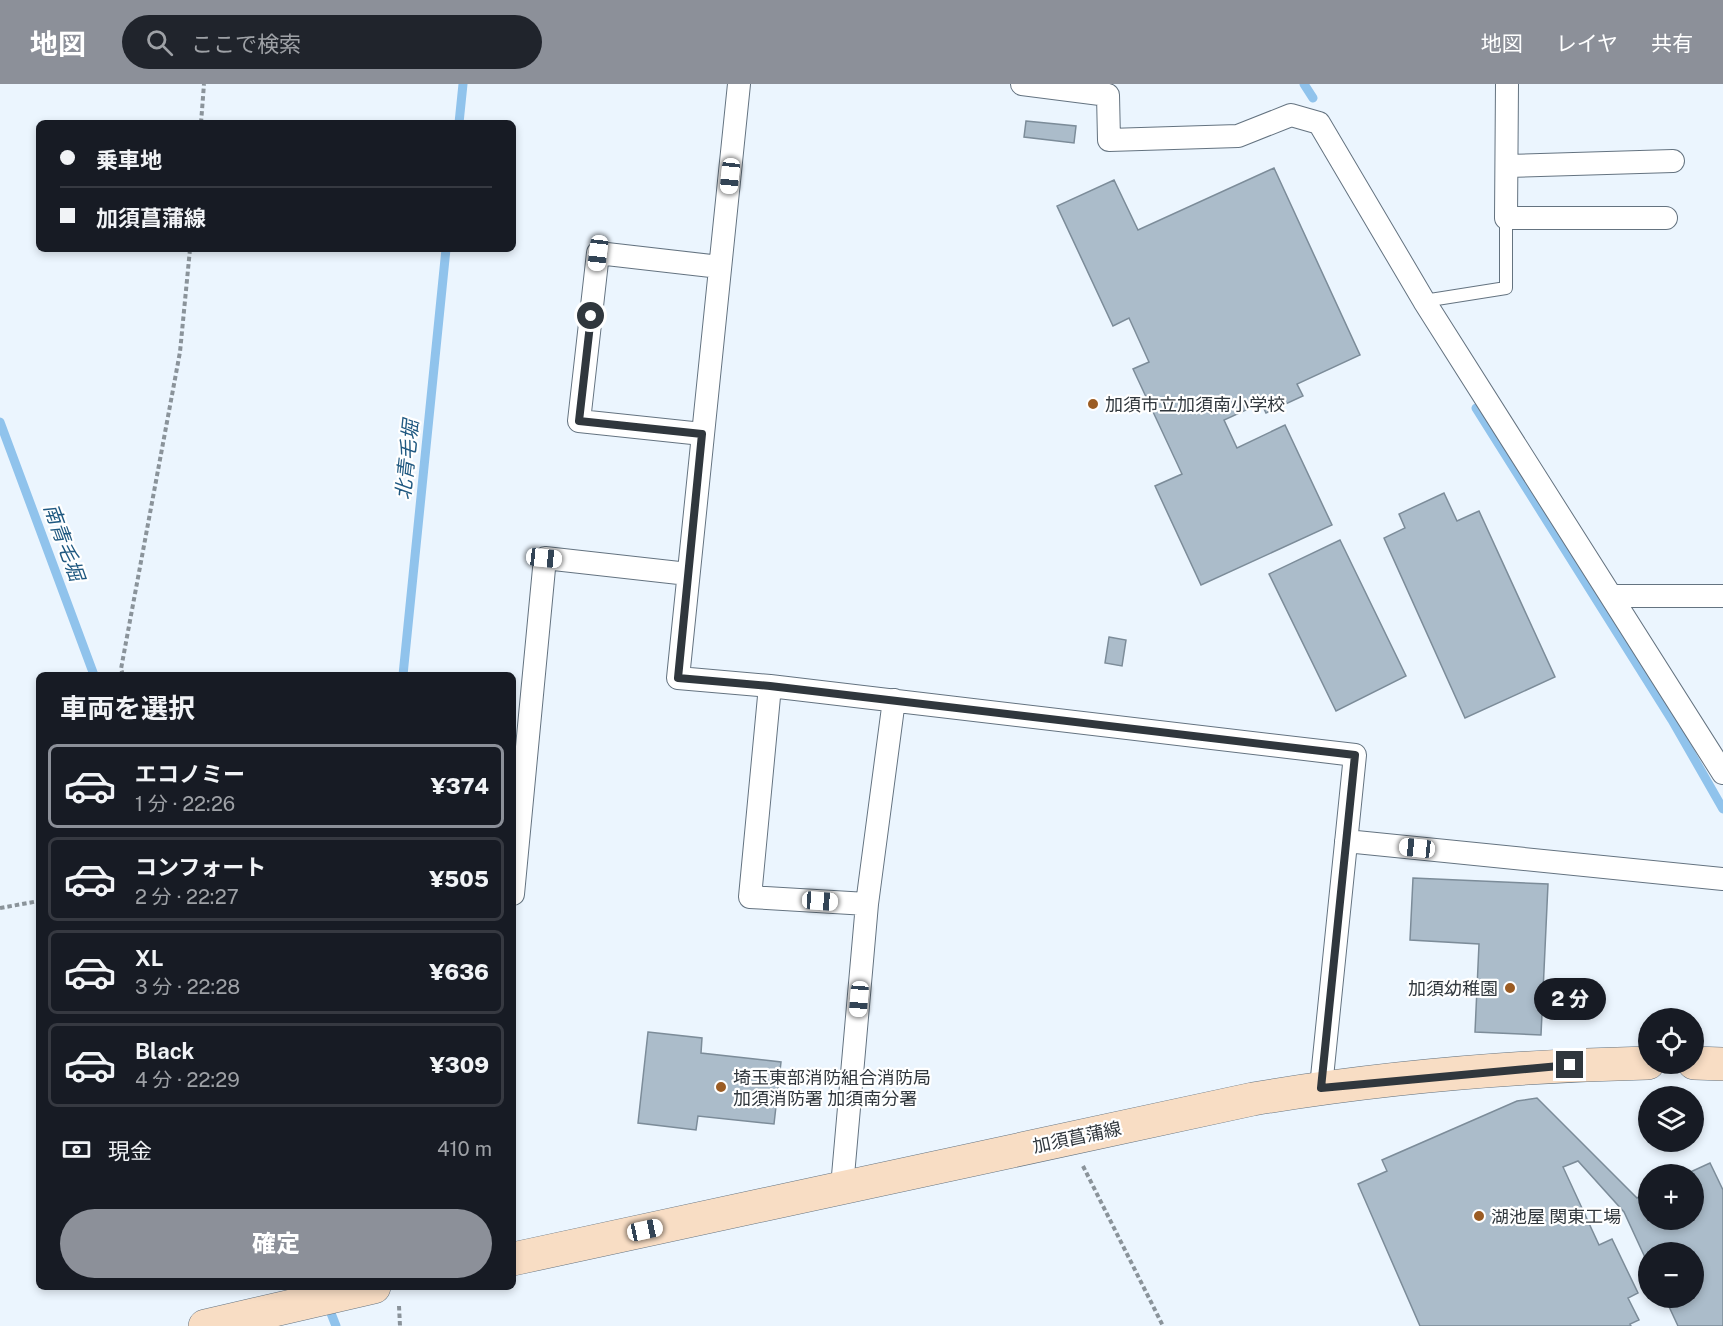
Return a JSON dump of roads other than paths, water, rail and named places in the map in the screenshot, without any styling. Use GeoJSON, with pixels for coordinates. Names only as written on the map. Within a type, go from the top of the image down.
{"type":"FeatureCollection","features":[{"type":"Feature","properties":{"kind":"main road","name":"加須菖蒲線"},"geometry":{"type":"LineString","coordinates":[[516,1257],[1253,1099],[1321,1088],[1551,1065],[1638,1063]]}},
{"type":"Feature","properties":{"kind":"main road"},"geometry":{"type":"LineString","coordinates":[[1704,1063],[1723,1064]]}},
{"type":"Feature","properties":{"kind":"main road"},"geometry":{"type":"LineString","coordinates":[[205,1326],[361,1290]]}},
{"type":"Feature","properties":{"kind":"street"},"geometry":{"type":"LineString","coordinates":[[739,84],[678,678],[894,700],[1355,755],[1321,1088]]}},
{"type":"Feature","properties":{"kind":"street"},"geometry":{"type":"LineString","coordinates":[[1022,84],[1108,95],[1109,140],[1238,136],[1291,116],[1319,123],[1424,301],[1723,773]]}},
{"type":"Feature","properties":{"kind":"street"},"geometry":{"type":"LineString","coordinates":[[1507,84],[1506,218],[1666,218]]}},
{"type":"Feature","properties":{"kind":"street"},"geometry":{"type":"LineString","coordinates":[[1507,166],[1673,161]]}},
{"type":"Feature","properties":{"kind":"street"},"geometry":{"type":"LineString","coordinates":[[702,434],[579,421],[598,253],[720,267]]}},
{"type":"Feature","properties":{"kind":"street"},"geometry":{"type":"LineString","coordinates":[[516,861],[544,558],[688,574]]}},
{"type":"Feature","properties":{"kind":"street"},"geometry":{"type":"LineString","coordinates":[[1611,596],[1723,596]]}},
{"type":"Feature","properties":{"kind":"street"},"geometry":{"type":"LineString","coordinates":[[770,686],[750,897],[867,904]]}},
{"type":"Feature","properties":{"kind":"street"},"geometry":{"type":"LineString","coordinates":[[842,1187],[867,904],[894,700]]}},
{"type":"Feature","properties":{"kind":"street"},"geometry":{"type":"LineString","coordinates":[[1346,841],[1723,879]]}},
{"type":"Feature","properties":{"kind":"lane"},"geometry":{"type":"LineString","coordinates":[[1424,301],[1506,288],[1506,218]]}},
{"type":"Feature","properties":{"kind":"waterway","name":"北青毛堀"},"geometry":{"type":"LineString","coordinates":[[459,120],[463,84]]}},
{"type":"Feature","properties":{"kind":"waterway"},"geometry":{"type":"LineString","coordinates":[[1304,84],[1313,98]]}},
{"type":"Feature","properties":{"kind":"waterway","name":"北青毛堀"},"geometry":{"type":"LineString","coordinates":[[403,672],[446,252]]}},
{"type":"Feature","properties":{"kind":"waterway"},"geometry":{"type":"LineString","coordinates":[[1476,408],[1672,720],[1723,809]]}},
{"type":"Feature","properties":{"kind":"waterway","name":"南青毛堀"},"geometry":{"type":"LineString","coordinates":[[0,422],[93,672]]}},
{"type":"Feature","properties":{"kind":"waterway","name":"南青毛堀"},"geometry":{"type":"LineString","coordinates":[[327,1303],[336,1326]]}},
{"type":"Feature","properties":{"kind":"place","name":"加須市立加須南小学校"},"geometry":{"type":"Point","coordinates":[1093,404]}},
{"type":"Feature","properties":{"kind":"place","name":"加須幼稚園"},"geometry":{"type":"Point","coordinates":[1510,988]}},
{"type":"Feature","properties":{"kind":"place","name":"埼玉東部消防組合消防局 加須消防署 加須南分署"},"geometry":{"type":"Point","coordinates":[721,1087]}},
{"type":"Feature","properties":{"kind":"place","name":"湖池屋 関東工場"},"geometry":{"type":"Point","coordinates":[1479,1216]}}]}
